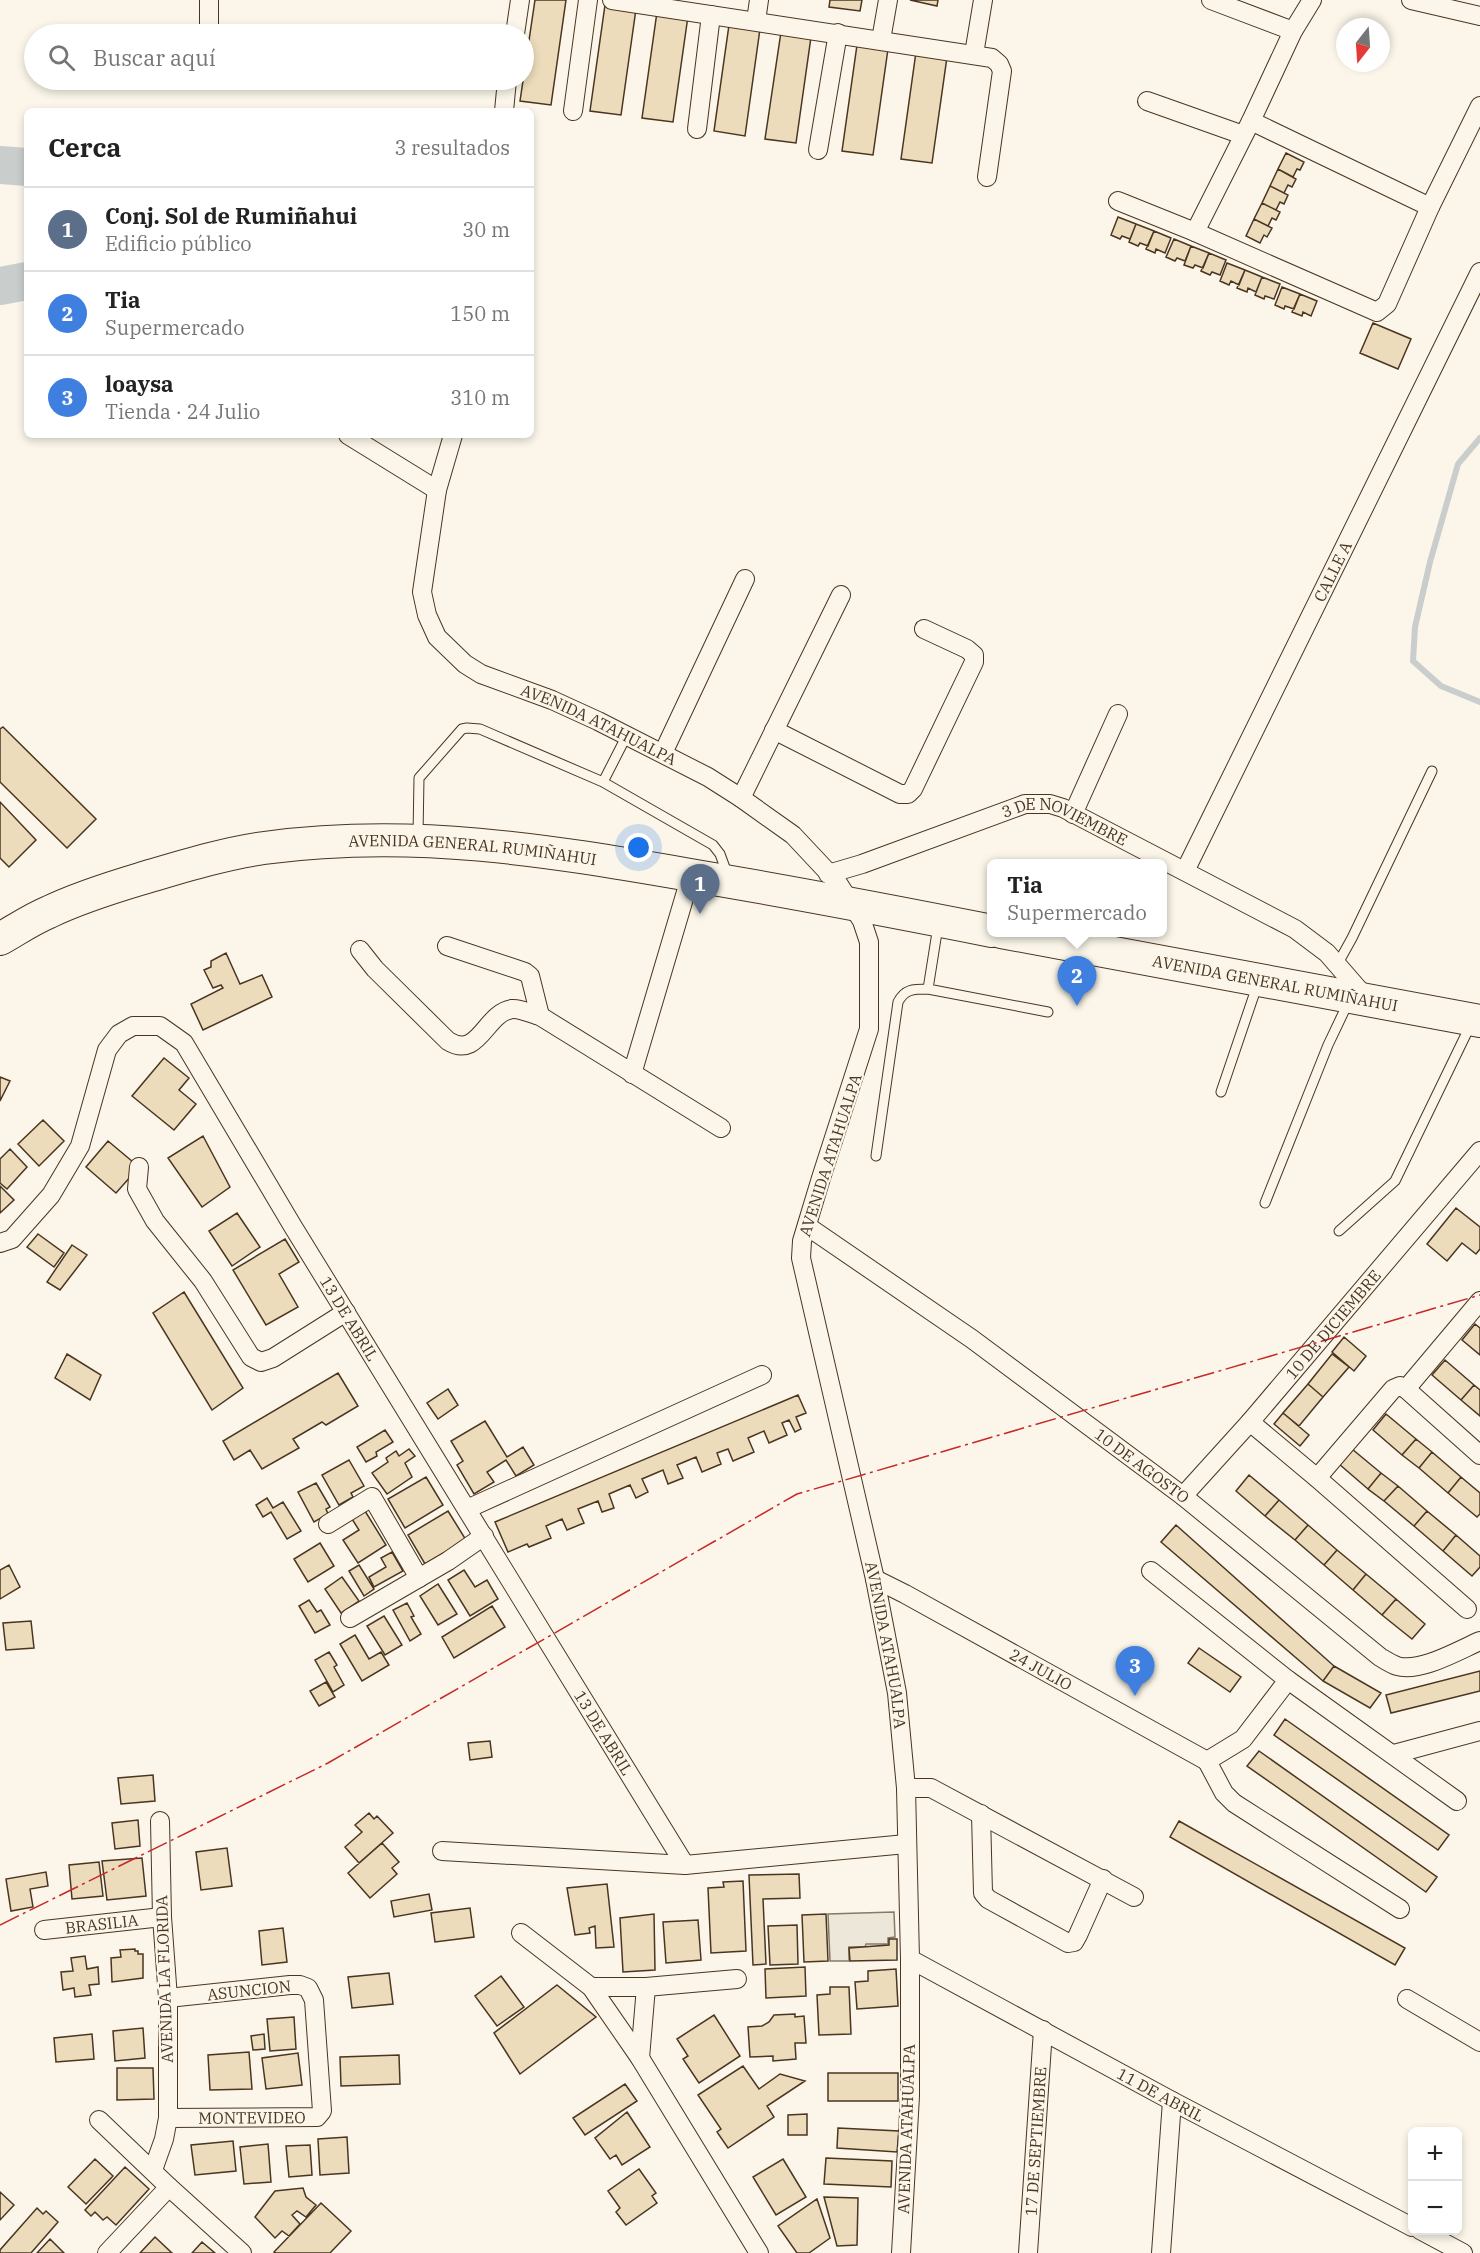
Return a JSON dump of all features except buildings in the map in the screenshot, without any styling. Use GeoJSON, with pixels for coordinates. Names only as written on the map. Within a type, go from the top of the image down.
{"type":"FeatureCollection","features":[{"type":"Feature","properties":{"kind":"highway","name":"AVENIDA GENERAL RUMIÑAHUI"},"geometry":{"type":"LineString","coordinates":[[5,934],[49,911],[108,889],[185,865],[262,848],[340,841],[471,843],[526,849],[729,880],[987,930]]}},
{"type":"Feature","properties":{"kind":"highway","name":"AVENIDA GENERAL RUMIÑAHUI"},"geometry":{"type":"LineString","coordinates":[[1023,937],[1477,1020]]}},
{"type":"Feature","properties":{"kind":"street"},"geometry":{"type":"LineString","coordinates":[[209,0],[209,24]]}},
{"type":"Feature","properties":{"kind":"street"},"geometry":{"type":"LineString","coordinates":[[516,24],[520,0]]}},
{"type":"Feature","properties":{"kind":"street"},"geometry":{"type":"LineString","coordinates":[[573,111],[588,0]]}},
{"type":"Feature","properties":{"kind":"street"},"geometry":{"type":"LineString","coordinates":[[612,0],[992,58],[999,64],[1002,72],[987,177]]}},
{"type":"Feature","properties":{"kind":"street"},"geometry":{"type":"LineString","coordinates":[[756,21],[759,0]]}},
{"type":"Feature","properties":{"kind":"street"},"geometry":{"type":"LineString","coordinates":[[881,40],[888,0]]}},
{"type":"Feature","properties":{"kind":"street"},"geometry":{"type":"LineString","coordinates":[[974,54],[984,0]]}},
{"type":"Feature","properties":{"kind":"street"},"geometry":{"type":"LineString","coordinates":[[1211,0],[1293,31]]}},
{"type":"Feature","properties":{"kind":"street"},"geometry":{"type":"LineString","coordinates":[[1195,232],[1293,31],[1312,0]]}},
{"type":"Feature","properties":{"kind":"street"},"geometry":{"type":"LineString","coordinates":[[1412,0],[1480,16]]}},
{"type":"Feature","properties":{"kind":"street"},"geometry":{"type":"LineString","coordinates":[[697,129],[711,15]]}},
{"type":"Feature","properties":{"kind":"street"},"geometry":{"type":"LineString","coordinates":[[818,150],[838,33]]}},
{"type":"Feature","properties":{"kind":"street"},"geometry":{"type":"LineString","coordinates":[[504,108],[506,90]]}},
{"type":"Feature","properties":{"kind":"street"},"geometry":{"type":"LineString","coordinates":[[1147,101],[1247,128],[1430,207]]}},
{"type":"Feature","properties":{"kind":"street"},"geometry":{"type":"LineString","coordinates":[[1118,201],[1195,232],[1377,312],[1387,304],[1430,207],[1480,106]]}},
{"type":"Feature","properties":{"kind":"street","name":"CALLE A"},"geometry":{"type":"LineString","coordinates":[[1185,871],[1480,272]]}},
{"type":"Feature","properties":{"kind":"street"},"geometry":{"type":"LineString","coordinates":[[353,438],[437,490]]}},
{"type":"Feature","properties":{"kind":"street","name":"AVENIDA ATAHUALPA"},"geometry":{"type":"LineString","coordinates":[[452,438],[437,490],[422,592],[427,615],[437,637],[465,664],[481,674],[552,700],[627,735],[708,777],[741,798],[793,835],[838,883],[862,921],[869,942],[869,1029],[802,1241],[801,1258],[875,1579],[897,1693],[906,1788],[910,1959],[910,2096],[900,2253]]}},
{"type":"Feature","properties":{"kind":"street"},"geometry":{"type":"LineString","coordinates":[[663,753],[745,579]]}},
{"type":"Feature","properties":{"kind":"street"},"geometry":{"type":"LineString","coordinates":[[741,798],[841,596]]}},
{"type":"Feature","properties":{"kind":"street"},"geometry":{"type":"LineString","coordinates":[[774,730],[900,794],[908,794],[913,789],[974,662],[974,655],[967,649],[924,629]]}},
{"type":"Feature","properties":{"kind":"street"},"geometry":{"type":"LineString","coordinates":[[1073,814],[1118,714]]}},
{"type":"Feature","properties":{"kind":"street","name":"3 DE NOVIEMBRE"},"geometry":{"type":"LineString","coordinates":[[828,874],[862,864],[1025,804],[1050,804],[1161,859]]}},
{"type":"Feature","properties":{"kind":"street","name":"3 DE NOVIEMBRE"},"geometry":{"type":"LineString","coordinates":[[1167,862],[1296,929],[1327,953],[1359,998]]}},
{"type":"Feature","properties":{"kind":"street"},"geometry":{"type":"LineString","coordinates":[[632,1074],[691,875]]}},
{"type":"Feature","properties":{"kind":"street"},"geometry":{"type":"LineString","coordinates":[[447,946],[525,972],[530,976],[540,1016]]}},
{"type":"Feature","properties":{"kind":"street"},"geometry":{"type":"LineString","coordinates":[[360,950],[375,969],[440,1033],[458,1047],[465,1047],[471,1043],[501,1014],[515,1008],[540,1016],[721,1128]]}},
{"type":"Feature","properties":{"kind":"street","name":"13 DE ABRIL"},"geometry":{"type":"LineString","coordinates":[[0,1243],[12,1239],[51,1196],[80,1146],[107,1050],[119,1034],[133,1026],[160,1026],[184,1043],[685,1865]]}},
{"type":"Feature","properties":{"kind":"street","name":"10 DE DICIEMBRE"},"geometry":{"type":"LineString","coordinates":[[1183,1496],[1250,1422],[1480,1151]]}},
{"type":"Feature","properties":{"kind":"street"},"geometry":{"type":"LineString","coordinates":[[139,1167],[137,1190],[155,1221],[203,1281],[251,1357],[261,1362],[273,1358],[346,1312]]}},
{"type":"Feature","properties":{"kind":"street","name":"10 DE AGOSTO"},"geometry":{"type":"LineString","coordinates":[[807,1226],[972,1339],[1183,1496],[1365,1646],[1398,1666],[1414,1667],[1480,1641]]}},
{"type":"Feature","properties":{"kind":"street"},"geometry":{"type":"LineString","coordinates":[[1406,1389],[1480,1301]]}},
{"type":"Feature","properties":{"kind":"street"},"geometry":{"type":"LineString","coordinates":[[467,1509],[762,1375]]}},
{"type":"Feature","properties":{"kind":"street"},"geometry":{"type":"LineString","coordinates":[[1317,1478],[1393,1389],[1400,1386],[1480,1455]]}},
{"type":"Feature","properties":{"kind":"street"},"geometry":{"type":"LineString","coordinates":[[1250,1422],[1467,1609]]}},
{"type":"Feature","properties":{"kind":"street"},"geometry":{"type":"LineString","coordinates":[[328,1524],[372,1497],[419,1578]]}},
{"type":"Feature","properties":{"kind":"street"},"geometry":{"type":"LineString","coordinates":[[350,1618],[419,1578],[484,1536]]}},
{"type":"Feature","properties":{"kind":"street"},"geometry":{"type":"LineString","coordinates":[[1151,1571],[1288,1680],[1457,1801]]}},
{"type":"Feature","properties":{"kind":"street","name":"24 JULIO"},"geometry":{"type":"LineString","coordinates":[[875,1579],[1206,1761]]}},
{"type":"Feature","properties":{"kind":"street"},"geometry":{"type":"LineString","coordinates":[[1288,1680],[1243,1739],[1206,1761],[1224,1794],[1234,1803],[1400,1909]]}},
{"type":"Feature","properties":{"kind":"street"},"geometry":{"type":"LineString","coordinates":[[1394,1754],[1480,1731]]}},
{"type":"Feature","properties":{"kind":"street"},"geometry":{"type":"LineString","coordinates":[[906,1788],[931,1788],[1134,1897]]}},
{"type":"Feature","properties":{"kind":"street"},"geometry":{"type":"LineString","coordinates":[[981,1814],[983,1893],[988,1899],[1068,1943],[1074,1942],[1078,1935],[1102,1879]]}},
{"type":"Feature","properties":{"kind":"street","name":"AVENIDA LA FLORIDA"},"geometry":{"type":"LineString","coordinates":[[153,2170],[164,2139],[168,2118],[168,1998],[162,1917],[160,1821]]}},
{"type":"Feature","properties":{"kind":"street"},"geometry":{"type":"LineString","coordinates":[[442,1851],[685,1865],[906,1844]]}},
{"type":"Feature","properties":{"kind":"street","name":"BRASILIA"},"geometry":{"type":"LineString","coordinates":[[44,1930],[162,1917]]}},
{"type":"Feature","properties":{"kind":"street"},"geometry":{"type":"LineString","coordinates":[[521,1934],[591,1987],[640,2058],[759,2253]]}},
{"type":"Feature","properties":{"kind":"street","name":"11 DE ABRIL"},"geometry":{"type":"LineString","coordinates":[[910,1959],[1172,2101],[1408,2224]]}},
{"type":"Feature","properties":{"kind":"street"},"geometry":{"type":"LineString","coordinates":[[591,1987],[646,1987],[737,1979]]}},
{"type":"Feature","properties":{"kind":"street","name":"ASUNCION"},"geometry":{"type":"LineString","coordinates":[[168,1998],[300,1985],[308,1988],[315,2009],[322,2100]]}},
{"type":"Feature","properties":{"kind":"street"},"geometry":{"type":"LineString","coordinates":[[640,2058],[646,1987]]}},
{"type":"Feature","properties":{"kind":"street"},"geometry":{"type":"LineString","coordinates":[[1407,1999],[1480,2042]]}},
{"type":"Feature","properties":{"kind":"street","name":"17 DE SEPTIEMBRE"},"geometry":{"type":"LineString","coordinates":[[1028,2253],[1043,2030]]}},
{"type":"Feature","properties":{"kind":"street","name":"MONTEVIDEO"},"geometry":{"type":"LineString","coordinates":[[168,2118],[317,2117],[322,2111],[322,2100]]}},
{"type":"Feature","properties":{"kind":"street"},"geometry":{"type":"LineString","coordinates":[[1161,2253],[1172,2101]]}},
{"type":"Feature","properties":{"kind":"street"},"geometry":{"type":"LineString","coordinates":[[99,2120],[242,2253]]}},
{"type":"Feature","properties":{"kind":"street"},"geometry":{"type":"LineString","coordinates":[[107,2253],[169,2187]]}},
{"type":"Feature","properties":{"kind":"street"},"geometry":{"type":"LineString","coordinates":[[1429,2235],[1462,2253]]}},
{"type":"Feature","properties":{"kind":"lane"},"geometry":{"type":"LineString","coordinates":[[418,841],[419,778],[462,729],[480,729],[603,782],[713,845],[720,854],[729,880]]}},
{"type":"Feature","properties":{"kind":"lane"},"geometry":{"type":"LineString","coordinates":[[603,782],[627,735]]}},
{"type":"Feature","properties":{"kind":"lane"},"geometry":{"type":"LineString","coordinates":[[1337,964],[1352,938],[1432,771]]}},
{"type":"Feature","properties":{"kind":"lane"},"geometry":{"type":"LineString","coordinates":[[928,989],[939,921]]}},
{"type":"Feature","properties":{"kind":"lane"},"geometry":{"type":"LineString","coordinates":[[1221,1092],[1259,980]]}},
{"type":"Feature","properties":{"kind":"lane"},"geometry":{"type":"LineString","coordinates":[[876,1156],[898,1002],[902,995],[909,990],[928,989],[1048,1012]]}},
{"type":"Feature","properties":{"kind":"lane"},"geometry":{"type":"LineString","coordinates":[[1265,1203],[1328,1045],[1359,998]]}},
{"type":"Feature","properties":{"kind":"lane"},"geometry":{"type":"LineString","coordinates":[[1339,1232],[1395,1181],[1477,1020]]}},
{"type":"Feature","properties":{"kind":"shaded area"},"geometry":{"type":"Polygon","coordinates":[[[894,1912],[895,1937],[888,1938],[888,1944],[849,1947],[849,1961],[830,1961],[828,1914],[894,1912]]]}},
{"type":"Feature","properties":{"kind":"waterway"},"geometry":{"type":"LineString","coordinates":[[0,165],[24,167]]}},
{"type":"Feature","properties":{"kind":"waterway"},"geometry":{"type":"LineString","coordinates":[[0,286],[24,282]]}},
{"type":"Feature","properties":{"kind":"waterway"},"geometry":{"type":"LineString","coordinates":[[1480,438],[1458,464],[1430,562],[1415,627],[1413,661],[1441,686],[1480,702]]}},
{"type":"Feature","properties":{"kind":"power"},"geometry":{"type":"LineString","coordinates":[[0,1925],[328,1763],[797,1494],[1480,1295]]}},
{"type":"Feature","properties":{"kind":"place","name":"Conj. Sol de Rumiñahui"},"geometry":{"type":"Point","coordinates":[700,914]}},
{"type":"Feature","properties":{"kind":"place","name":"Tia"},"geometry":{"type":"Point","coordinates":[1077,1006]}},
{"type":"Feature","properties":{"kind":"place","name":"loaysa"},"geometry":{"type":"Point","coordinates":[1135,1696]}}]}
